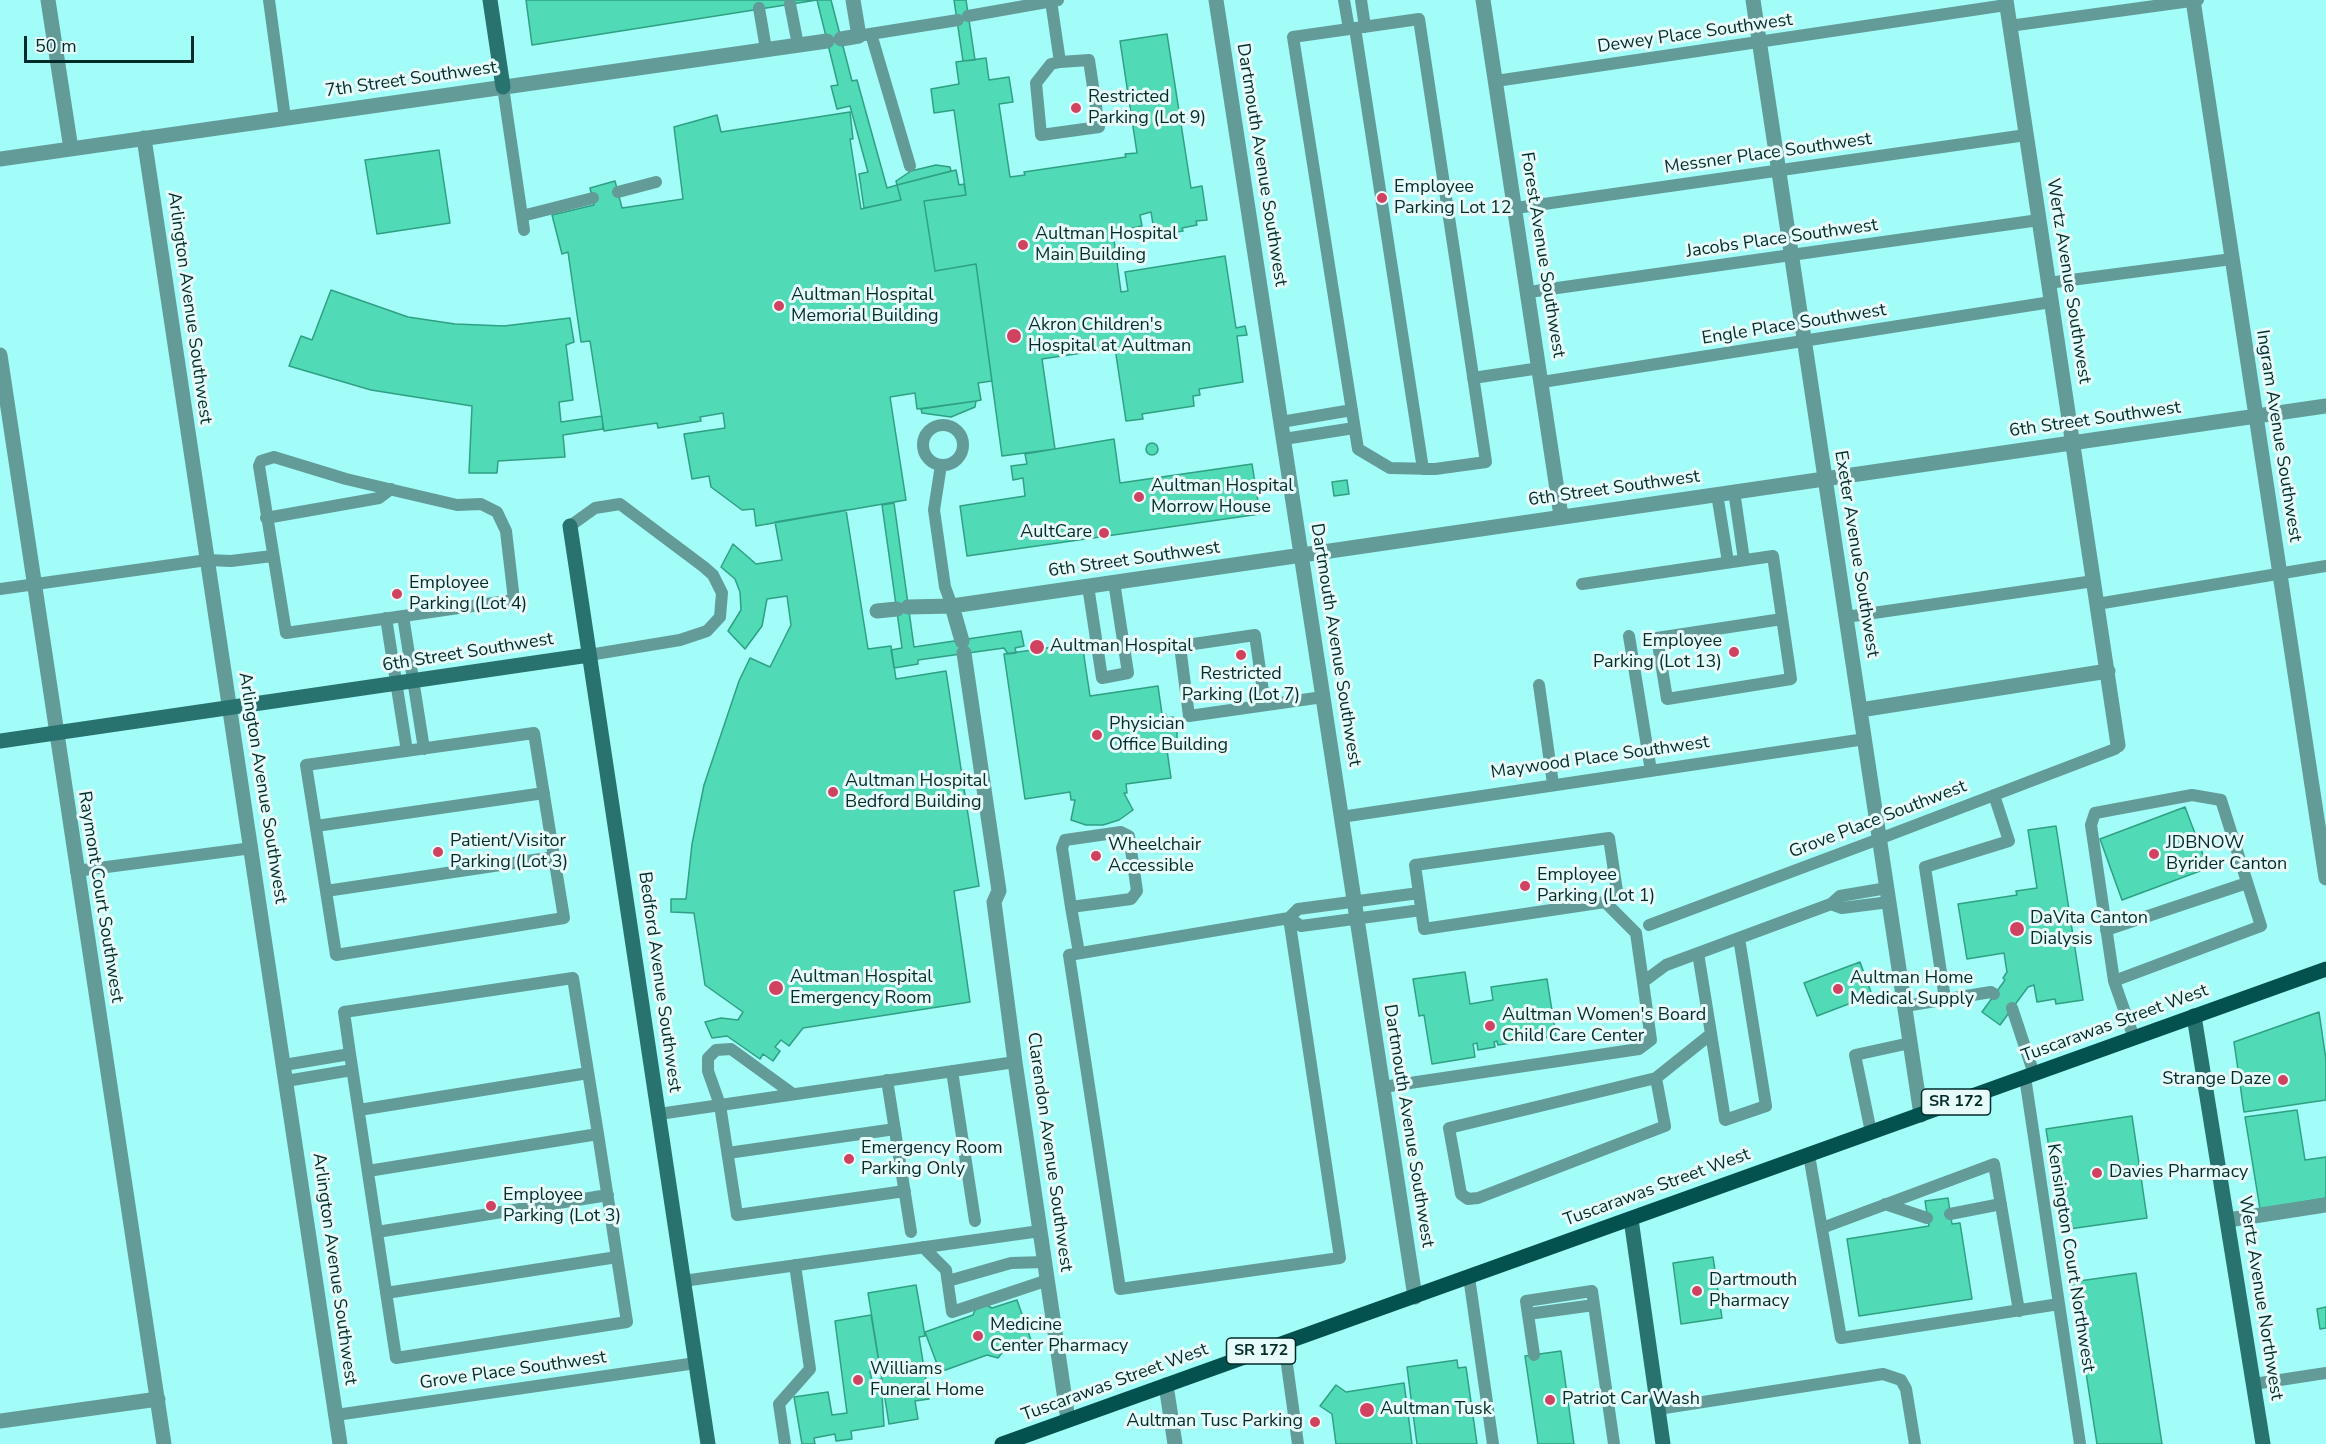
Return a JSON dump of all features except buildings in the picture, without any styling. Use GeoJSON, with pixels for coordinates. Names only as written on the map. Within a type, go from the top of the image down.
{"type":"FeatureCollection","features":[{"type":"Feature","properties":{"kind":"main road","name":"Tuscarawas Street West"},"geometry":{"type":"LineString","coordinates":[[1002,1444],[2326,969]]}},
{"type":"Feature","properties":{"kind":"street"},"geometry":{"type":"LineString","coordinates":[[48,0],[70,149]]}},
{"type":"Feature","properties":{"kind":"street"},"geometry":{"type":"LineString","coordinates":[[490,0],[503,87]]}},
{"type":"Feature","properties":{"kind":"street"},"geometry":{"type":"LineString","coordinates":[[853,0],[865,35]]}},
{"type":"Feature","properties":{"kind":"street","name":"Dartmouth Avenue Southwest"},"geometry":{"type":"LineString","coordinates":[[1216,0],[1415,1297]]}},
{"type":"Feature","properties":{"kind":"street","name":"Forest Avenue Southwest"},"geometry":{"type":"LineString","coordinates":[[1483,0],[1562,516]]}},
{"type":"Feature","properties":{"kind":"street","name":"Exeter Avenue Southwest"},"geometry":{"type":"LineString","coordinates":[[1753,0],[1921,1115]]}},
{"type":"Feature","properties":{"kind":"street","name":"Ingram Avenue Southwest"},"geometry":{"type":"LineString","coordinates":[[2193,0],[2326,878]]}},
{"type":"Feature","properties":{"kind":"street","name":"Wertz Avenue Southwest"},"geometry":{"type":"LineString","coordinates":[[2006,3],[2118,745]]}},
{"type":"Feature","properties":{"kind":"street","name":"7th Street Southwest"},"geometry":{"type":"LineString","coordinates":[[0,159],[865,35]]}},
{"type":"Feature","properties":{"kind":"street","name":"Arlington Avenue Southwest"},"geometry":{"type":"LineString","coordinates":[[144,138],[340,1444]]}},
{"type":"Feature","properties":{"kind":"street","name":"Raymont Court Southwest"},"geometry":{"type":"LineString","coordinates":[[0,355],[164,1444]]}},
{"type":"Feature","properties":{"kind":"street","name":"6th Street Southwest"},"geometry":{"type":"LineString","coordinates":[[877,611],[952,606],[2326,406]]}},
{"type":"Feature","properties":{"kind":"street","name":"Bedford Avenue Southwest"},"geometry":{"type":"LineString","coordinates":[[570,526],[708,1444]]}},
{"type":"Feature","properties":{"kind":"street","name":"Clarendon Avenue Southwest"},"geometry":{"type":"LineString","coordinates":[[952,606],[963,647],[999,891],[994,902],[1068,1420]]}},
{"type":"Feature","properties":{"kind":"street","name":"6th Street Southwest"},"geometry":{"type":"LineString","coordinates":[[0,741],[589,655]]}},
{"type":"Feature","properties":{"kind":"street"},"geometry":{"type":"LineString","coordinates":[[1860,710],[2108,671]]}},
{"type":"Feature","properties":{"kind":"street","name":"Wertz Avenue Northwest"},"geometry":{"type":"LineString","coordinates":[[2194,1016],[2229,1220],[2263,1444]]}},
{"type":"Feature","properties":{"kind":"street"},"geometry":{"type":"LineString","coordinates":[[2229,1220],[2326,1206]]}},
{"type":"Feature","properties":{"kind":"street"},"geometry":{"type":"LineString","coordinates":[[1630,1219],[1663,1444]]}},
{"type":"Feature","properties":{"kind":"street"},"geometry":{"type":"LineString","coordinates":[[1166,1385],[1175,1444]]}},
{"type":"Feature","properties":{"kind":"street"},"geometry":{"type":"LineString","coordinates":[[0,1421],[158,1399]]}},
{"type":"Feature","properties":{"kind":"lane"},"geometry":{"type":"LineString","coordinates":[[269,0],[285,118]]}},
{"type":"Feature","properties":{"kind":"lane"},"geometry":{"type":"LineString","coordinates":[[1344,0],[1356,28],[1423,469]]}},
{"type":"Feature","properties":{"kind":"lane"},"geometry":{"type":"LineString","coordinates":[[1356,28],[1361,0]]}},
{"type":"Feature","properties":{"kind":"lane"},"geometry":{"type":"LineString","coordinates":[[2009,26],[2198,0]]}},
{"type":"Feature","properties":{"kind":"lane"},"geometry":{"type":"LineString","coordinates":[[1055,1],[1060,62]]}},
{"type":"Feature","properties":{"kind":"lane","name":"7th Street Southwest"},"geometry":{"type":"LineString","coordinates":[[865,35],[1055,1]]}},
{"type":"Feature","properties":{"kind":"lane","name":"Dewey Place Southwest"},"geometry":{"type":"LineString","coordinates":[[1496,81],[1759,43],[2006,3]]}},
{"type":"Feature","properties":{"kind":"lane"},"geometry":{"type":"LineString","coordinates":[[790,4],[798,45]]}},
{"type":"Feature","properties":{"kind":"lane"},"geometry":{"type":"LineString","coordinates":[[759,8],[766,49]]}},
{"type":"Feature","properties":{"kind":"lane"},"geometry":{"type":"LineString","coordinates":[[1419,19],[1486,462],[1423,469],[1390,468],[1358,449],[1293,37],[1356,28],[1419,19]]}},
{"type":"Feature","properties":{"kind":"lane"},"geometry":{"type":"LineString","coordinates":[[865,35],[910,166]]}},
{"type":"Feature","properties":{"kind":"lane"},"geometry":{"type":"LineString","coordinates":[[1089,60],[1099,127],[1041,135],[1036,83],[1051,64],[1060,62],[1089,60]]}},
{"type":"Feature","properties":{"kind":"lane"},"geometry":{"type":"LineString","coordinates":[[503,87],[524,230]]}},
{"type":"Feature","properties":{"kind":"lane","name":"Messner Place Southwest"},"geometry":{"type":"LineString","coordinates":[[1516,208],[2026,135]]}},
{"type":"Feature","properties":{"kind":"lane"},"geometry":{"type":"LineString","coordinates":[[618,192],[656,182]]}},
{"type":"Feature","properties":{"kind":"lane"},"geometry":{"type":"LineString","coordinates":[[522,216],[593,198]]}},
{"type":"Feature","properties":{"kind":"lane","name":"Jacobs Place Southwest"},"geometry":{"type":"LineString","coordinates":[[1529,292],[1791,257],[2039,220]]}},
{"type":"Feature","properties":{"kind":"lane"},"geometry":{"type":"LineString","coordinates":[[2048,283],[2232,259]]}},
{"type":"Feature","properties":{"kind":"lane","name":"Engle Place Southwest"},"geometry":{"type":"LineString","coordinates":[[1473,378],[1541,375],[1804,342],[2051,302]]}},
{"type":"Feature","properties":{"kind":"lane"},"geometry":{"type":"LineString","coordinates":[[1281,422],[1352,410]]}},
{"type":"Feature","properties":{"kind":"lane"},"geometry":{"type":"LineString","coordinates":[[1284,439],[1354,428]]}},
{"type":"Feature","properties":{"kind":"lane"},"geometry":{"type":"LineString","coordinates":[[274,457],[346,479],[391,489],[457,505],[481,504],[497,512],[506,531],[514,600],[286,633],[266,518],[259,466],[261,461],[274,457]]}},
{"type":"Feature","properties":{"kind":"lane"},"geometry":{"type":"LineString","coordinates":[[941,465],[934,510],[945,587],[952,606]]}},
{"type":"Feature","properties":{"kind":"lane"},"geometry":{"type":"LineString","coordinates":[[266,518],[379,498],[391,489]]}},
{"type":"Feature","properties":{"kind":"lane"},"geometry":{"type":"LineString","coordinates":[[1734,491],[1744,560]]}},
{"type":"Feature","properties":{"kind":"lane"},"geometry":{"type":"LineString","coordinates":[[1717,494],[1728,562]]}},
{"type":"Feature","properties":{"kind":"lane","name":"6th Street Southwest"},"geometry":{"type":"LineString","coordinates":[[570,526],[595,508],[620,504],[704,567],[713,575],[722,593],[720,616],[707,631],[680,640],[589,655]]}},
{"type":"Feature","properties":{"kind":"lane"},"geometry":{"type":"LineString","coordinates":[[0,589],[207,560],[231,561],[272,555]]}},
{"type":"Feature","properties":{"kind":"lane"},"geometry":{"type":"LineString","coordinates":[[1582,584],[1773,556],[1791,679],[1667,699],[1658,638],[1782,619]]}},
{"type":"Feature","properties":{"kind":"lane"},"geometry":{"type":"LineString","coordinates":[[2097,603],[2326,566]]}},
{"type":"Feature","properties":{"kind":"lane"},"geometry":{"type":"LineString","coordinates":[[1846,617],[2094,581]]}},
{"type":"Feature","properties":{"kind":"lane"},"geometry":{"type":"LineString","coordinates":[[1088,586],[1102,678],[1128,674],[1114,582]]}},
{"type":"Feature","properties":{"kind":"lane"},"geometry":{"type":"LineString","coordinates":[[403,616],[424,749]]}},
{"type":"Feature","properties":{"kind":"lane"},"geometry":{"type":"LineString","coordinates":[[386,618],[407,751]]}},
{"type":"Feature","properties":{"kind":"lane"},"geometry":{"type":"LineString","coordinates":[[1265,705],[1255,635],[1180,646],[1189,716],[1323,698]]}},
{"type":"Feature","properties":{"kind":"lane"},"geometry":{"type":"LineString","coordinates":[[1629,636],[1651,771]]}},
{"type":"Feature","properties":{"kind":"lane"},"geometry":{"type":"LineString","coordinates":[[1539,685],[1553,784]]}},
{"type":"Feature","properties":{"kind":"lane"},"geometry":{"type":"LineString","coordinates":[[534,733],[564,918],[336,955],[306,765],[424,749],[534,733]]}},
{"type":"Feature","properties":{"kind":"lane","name":"Maywood Place Southwest"},"geometry":{"type":"LineString","coordinates":[[1341,817],[1865,739]]}},
{"type":"Feature","properties":{"kind":"lane","name":"Grove Place Southwest"},"geometry":{"type":"LineString","coordinates":[[1649,925],[2115,749],[2118,745]]}},
{"type":"Feature","properties":{"kind":"lane"},"geometry":{"type":"LineString","coordinates":[[316,826],[544,793]]}},
{"type":"Feature","properties":{"kind":"lane"},"geometry":{"type":"LineString","coordinates":[[1945,999],[1925,867],[2008,841],[1994,795]]}},
{"type":"Feature","properties":{"kind":"lane"},"geometry":{"type":"LineString","coordinates":[[2114,981],[2261,926],[2221,800],[2192,795],[2095,813],[2091,825],[2114,981],[2134,1038]]}},
{"type":"Feature","properties":{"kind":"lane"},"geometry":{"type":"LineString","coordinates":[[1071,907],[1131,899],[1137,891],[1129,836],[1121,832],[1065,840],[1062,848],[1078,953]]}},
{"type":"Feature","properties":{"kind":"lane"},"geometry":{"type":"LineString","coordinates":[[1609,838],[1617,891],[1605,902],[1424,930],[1419,893],[1415,865],[1609,838]]}},
{"type":"Feature","properties":{"kind":"lane"},"geometry":{"type":"LineString","coordinates":[[76,871],[252,848]]}},
{"type":"Feature","properties":{"kind":"lane"},"geometry":{"type":"LineString","coordinates":[[326,891],[554,857]]}},
{"type":"Feature","properties":{"kind":"lane"},"geometry":{"type":"LineString","coordinates":[[2106,930],[2247,883]]}},
{"type":"Feature","properties":{"kind":"lane"},"geometry":{"type":"LineString","coordinates":[[1289,918],[1340,1258],[1120,1289],[1069,955],[1289,918],[1298,909],[1419,893]]}},
{"type":"Feature","properties":{"kind":"lane"},"geometry":{"type":"LineString","coordinates":[[1643,982],[1666,965],[1831,904],[1842,908],[1888,895]]}},
{"type":"Feature","properties":{"kind":"lane"},"geometry":{"type":"LineString","coordinates":[[1383,1087],[1639,1049],[1651,1040],[1636,933],[1605,902]]}},
{"type":"Feature","properties":{"kind":"lane"},"geometry":{"type":"LineString","coordinates":[[1289,918],[1301,926],[1421,910]]}},
{"type":"Feature","properties":{"kind":"lane"},"geometry":{"type":"LineString","coordinates":[[1694,955],[1711,1035],[1725,1120],[1766,1106],[1739,938]]}},
{"type":"Feature","properties":{"kind":"lane"},"geometry":{"type":"LineString","coordinates":[[573,978],[627,1322],[396,1358],[352,1070],[344,1012],[573,978]]}},
{"type":"Feature","properties":{"kind":"lane"},"geometry":{"type":"LineString","coordinates":[[1905,1006],[1991,992],[1995,994]]}},
{"type":"Feature","properties":{"kind":"lane","name":"Kensington Court Northwest"},"geometry":{"type":"LineString","coordinates":[[2012,1008],[2030,1075],[2059,1304],[2080,1444]]}},
{"type":"Feature","properties":{"kind":"lane"},"geometry":{"type":"LineString","coordinates":[[1656,1078],[1665,1126],[1478,1198],[1468,1198],[1461,1194],[1449,1128],[1656,1078],[1711,1035]]}},
{"type":"Feature","properties":{"kind":"lane"},"geometry":{"type":"LineString","coordinates":[[1871,1132],[1856,1055],[1910,1044]]}},
{"type":"Feature","properties":{"kind":"lane"},"geometry":{"type":"LineString","coordinates":[[793,1094],[735,1051],[720,1049],[710,1054],[707,1064],[720,1105],[737,1215],[905,1191]]}},
{"type":"Feature","properties":{"kind":"lane"},"geometry":{"type":"LineString","coordinates":[[284,1065],[350,1054]]}},
{"type":"Feature","properties":{"kind":"lane"},"geometry":{"type":"LineString","coordinates":[[659,1114],[1016,1062]]}},
{"type":"Feature","properties":{"kind":"lane"},"geometry":{"type":"LineString","coordinates":[[286,1081],[352,1070]]}},
{"type":"Feature","properties":{"kind":"lane"},"geometry":{"type":"LineString","coordinates":[[952,1071],[975,1221]]}},
{"type":"Feature","properties":{"kind":"lane"},"geometry":{"type":"LineString","coordinates":[[358,1110],[588,1072]]}},
{"type":"Feature","properties":{"kind":"lane"},"geometry":{"type":"LineString","coordinates":[[887,1080],[911,1232]]}},
{"type":"Feature","properties":{"kind":"lane"},"geometry":{"type":"LineString","coordinates":[[728,1153],[895,1129]]}},
{"type":"Feature","properties":{"kind":"lane"},"geometry":{"type":"LineString","coordinates":[[368,1171],[598,1134]]}},
{"type":"Feature","properties":{"kind":"lane"},"geometry":{"type":"LineString","coordinates":[[1809,1155],[1841,1338],[2059,1304]]}},
{"type":"Feature","properties":{"kind":"lane"},"geometry":{"type":"LineString","coordinates":[[1822,1228],[1994,1164],[2019,1311]]}},
{"type":"Feature","properties":{"kind":"lane"},"geometry":{"type":"LineString","coordinates":[[377,1232],[608,1195]]}},
{"type":"Feature","properties":{"kind":"lane"},"geometry":{"type":"LineString","coordinates":[[1885,1204],[1927,1218]]}},
{"type":"Feature","properties":{"kind":"lane"},"geometry":{"type":"LineString","coordinates":[[1950,1214],[2001,1204]]}},
{"type":"Feature","properties":{"kind":"lane"},"geometry":{"type":"LineString","coordinates":[[683,1281],[1041,1230]]}},
{"type":"Feature","properties":{"kind":"lane"},"geometry":{"type":"LineString","coordinates":[[923,1246],[946,1270],[952,1312],[1048,1280]]}},
{"type":"Feature","properties":{"kind":"lane"},"geometry":{"type":"LineString","coordinates":[[386,1293],[617,1257]]}},
{"type":"Feature","properties":{"kind":"lane"},"geometry":{"type":"LineString","coordinates":[[948,1281],[1011,1263],[1046,1262]]}},
{"type":"Feature","properties":{"kind":"lane"},"geometry":{"type":"LineString","coordinates":[[785,1444],[779,1404],[810,1369],[795,1265]]}},
{"type":"Feature","properties":{"kind":"lane"},"geometry":{"type":"LineString","coordinates":[[1469,1277],[1493,1444]]}},
{"type":"Feature","properties":{"kind":"lane"},"geometry":{"type":"LineString","coordinates":[[1534,1355],[1526,1301],[1592,1291],[1614,1444]]}},
{"type":"Feature","properties":{"kind":"lane"},"geometry":{"type":"LineString","coordinates":[[1528,1314],[1594,1305]]}},
{"type":"Feature","properties":{"kind":"lane"},"geometry":{"type":"LineString","coordinates":[[1284,1343],[1298,1444]]}},
{"type":"Feature","properties":{"kind":"lane","name":"Grove Place Southwest"},"geometry":{"type":"LineString","coordinates":[[336,1415],[696,1363]]}},
{"type":"Feature","properties":{"kind":"lane"},"geometry":{"type":"LineString","coordinates":[[2254,1384],[2326,1373]]}},
{"type":"Feature","properties":{"kind":"lane"},"geometry":{"type":"LineString","coordinates":[[1658,1409],[1883,1374],[1900,1380],[1907,1395],[1916,1444]]}},
{"type":"Feature","properties":{"kind":"place","name":"Restricted Parking (Lot 9)"},"geometry":{"type":"Point","coordinates":[1076,108]}},
{"type":"Feature","properties":{"kind":"place","name":"Employee Parking Lot 12"},"geometry":{"type":"Point","coordinates":[1382,198]}},
{"type":"Feature","properties":{"kind":"place","name":"Aultman Hospital Main Building"},"geometry":{"type":"Point","coordinates":[1023,245]}},
{"type":"Feature","properties":{"kind":"place","name":"Aultman Hospital Memorial Building"},"geometry":{"type":"Point","coordinates":[779,306]}},
{"type":"Feature","properties":{"kind":"place","name":"Akron Children's Hospital at Aultman"},"geometry":{"type":"Point","coordinates":[1014,336]}},
{"type":"Feature","properties":{"kind":"place","name":"Aultman Hospital Morrow House"},"geometry":{"type":"Point","coordinates":[1139,497]}},
{"type":"Feature","properties":{"kind":"place","name":"AultCare"},"geometry":{"type":"Point","coordinates":[1104,533]}},
{"type":"Feature","properties":{"kind":"place","name":"Employee Parking (Lot 4)"},"geometry":{"type":"Point","coordinates":[397,594]}},
{"type":"Feature","properties":{"kind":"place","name":"Aultman Hospital"},"geometry":{"type":"Point","coordinates":[1037,647]}},
{"type":"Feature","properties":{"kind":"place","name":"Employee Parking (Lot 13)"},"geometry":{"type":"Point","coordinates":[1734,652]}},
{"type":"Feature","properties":{"kind":"place","name":"Restricted Parking (Lot 7)"},"geometry":{"type":"Point","coordinates":[1241,655]}},
{"type":"Feature","properties":{"kind":"place","name":"Physician Office Building"},"geometry":{"type":"Point","coordinates":[1097,735]}},
{"type":"Feature","properties":{"kind":"place","name":"Aultman Hospital Bedford Building"},"geometry":{"type":"Point","coordinates":[833,792]}},
{"type":"Feature","properties":{"kind":"place","name":"Patient/Visitor Parking (Lot 3)"},"geometry":{"type":"Point","coordinates":[438,852]}},
{"type":"Feature","properties":{"kind":"place","name":"JDBNOW Byrider Canton"},"geometry":{"type":"Point","coordinates":[2154,854]}},
{"type":"Feature","properties":{"kind":"place","name":"Wheelchair Accessible"},"geometry":{"type":"Point","coordinates":[1096,856]}},
{"type":"Feature","properties":{"kind":"place","name":"Employee Parking (Lot 1)"},"geometry":{"type":"Point","coordinates":[1525,886]}},
{"type":"Feature","properties":{"kind":"place","name":"DaVita Canton Dialysis"},"geometry":{"type":"Point","coordinates":[2017,929]}},
{"type":"Feature","properties":{"kind":"place","name":"Aultman Hospital Emergency Room"},"geometry":{"type":"Point","coordinates":[776,988]}},
{"type":"Feature","properties":{"kind":"place","name":"Aultman Home Medical Supply"},"geometry":{"type":"Point","coordinates":[1838,989]}},
{"type":"Feature","properties":{"kind":"place","name":"Aultman Women's Board Child Care Center"},"geometry":{"type":"Point","coordinates":[1490,1026]}},
{"type":"Feature","properties":{"kind":"place","name":"Strange Daze"},"geometry":{"type":"Point","coordinates":[2283,1080]}},
{"type":"Feature","properties":{"kind":"place","name":"Emergency Room Parking Only"},"geometry":{"type":"Point","coordinates":[849,1159]}},
{"type":"Feature","properties":{"kind":"place","name":"Davies Pharmacy"},"geometry":{"type":"Point","coordinates":[2097,1173]}},
{"type":"Feature","properties":{"kind":"place","name":"Employee Parking (Lot 3)"},"geometry":{"type":"Point","coordinates":[491,1206]}},
{"type":"Feature","properties":{"kind":"place","name":"Dartmouth Pharmacy"},"geometry":{"type":"Point","coordinates":[1697,1291]}},
{"type":"Feature","properties":{"kind":"place","name":"Medicine Center Pharmacy"},"geometry":{"type":"Point","coordinates":[978,1336]}},
{"type":"Feature","properties":{"kind":"place","name":"Williams Funeral Home"},"geometry":{"type":"Point","coordinates":[858,1380]}},
{"type":"Feature","properties":{"kind":"place","name":"Patriot Car Wash"},"geometry":{"type":"Point","coordinates":[1550,1400]}},
{"type":"Feature","properties":{"kind":"place","name":"Aultman Tusk"},"geometry":{"type":"Point","coordinates":[1367,1410]}},
{"type":"Feature","properties":{"kind":"place","name":"Aultman Tusc Parking"},"geometry":{"type":"Point","coordinates":[1315,1422]}}]}
